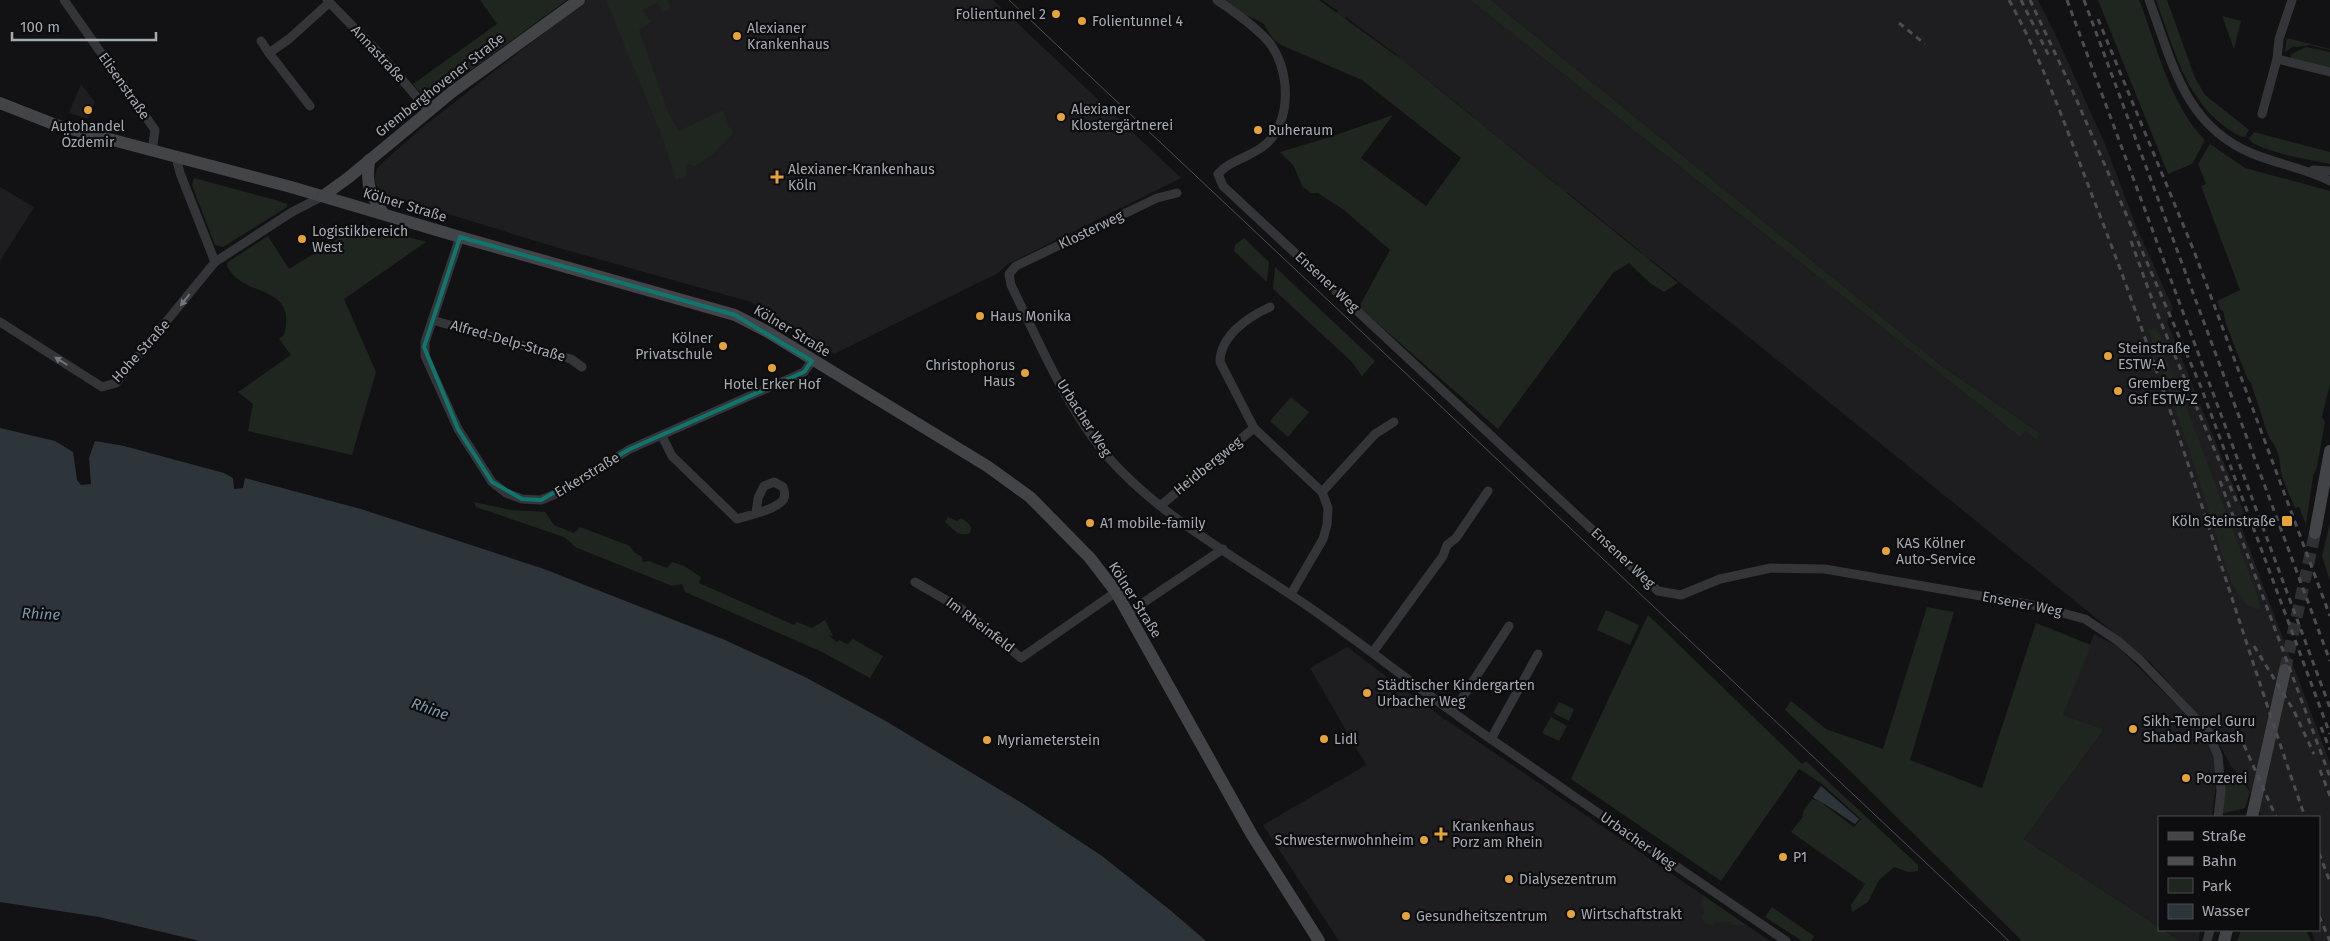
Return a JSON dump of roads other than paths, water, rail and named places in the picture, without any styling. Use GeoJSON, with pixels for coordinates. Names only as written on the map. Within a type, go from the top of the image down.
{"type":"FeatureCollection","features":[{"type":"Feature","properties":{"kind":"main road","name":"Gremberghovener Straße"},"geometry":{"type":"LineString","coordinates":[[322,196],[348,178],[428,110],[578,0]]}},
{"type":"Feature","properties":{"kind":"main road","name":"Kölner Straße"},"geometry":{"type":"LineString","coordinates":[[0,103],[56,125],[383,213],[460,238],[735,315],[766,331],[812,361],[987,466],[1030,498],[1090,558],[1116,592],[1252,835],[1319,941]]}},
{"type":"Feature","properties":{"kind":"main road"},"geometry":{"type":"LineString","coordinates":[[369,160],[367,182],[369,191],[383,213]]}},
{"type":"Feature","properties":{"kind":"main road"},"geometry":{"type":"LineString","coordinates":[[2315,534],[2330,451]]}},
{"type":"Feature","properties":{"kind":"main road"},"geometry":{"type":"LineString","coordinates":[[2252,816],[2285,670]]}},
{"type":"Feature","properties":{"kind":"street","name":"Elisenstraße"},"geometry":{"type":"LineString","coordinates":[[64,0],[156,130],[152,151]]}},
{"type":"Feature","properties":{"kind":"street","name":"Ensener Weg"},"geometry":{"type":"LineString","coordinates":[[1217,0],[1267,40],[1277,52],[1286,94],[1285,107],[1275,133],[1266,144],[1224,166],[1218,174],[1218,179],[1228,193],[1492,435],[1658,591],[1681,595],[1720,579],[1771,568],[1825,569],[2033,605],[2085,619],[2118,641],[2138,659],[2208,731],[2218,756],[2221,791],[2218,816]]}},
{"type":"Feature","properties":{"kind":"street"},"geometry":{"type":"LineString","coordinates":[[2149,0],[2174,68],[2190,102],[2207,124],[2228,140],[2252,154],[2308,170],[2330,180]]}},
{"type":"Feature","properties":{"kind":"street"},"geometry":{"type":"LineString","coordinates":[[2262,114],[2277,59],[2279,38],[2292,0]]}},
{"type":"Feature","properties":{"kind":"street","name":"Annastraße"},"geometry":{"type":"LineString","coordinates":[[328,1],[381,55],[428,110]]}},
{"type":"Feature","properties":{"kind":"street"},"geometry":{"type":"LineString","coordinates":[[269,53],[289,39],[328,1]]}},
{"type":"Feature","properties":{"kind":"street"},"geometry":{"type":"LineString","coordinates":[[261,41],[310,106]]}},
{"type":"Feature","properties":{"kind":"street"},"geometry":{"type":"LineString","coordinates":[[2277,59],[2330,72]]}},
{"type":"Feature","properties":{"kind":"street"},"geometry":{"type":"LineString","coordinates":[[176,157],[180,173],[215,262]]}},
{"type":"Feature","properties":{"kind":"street"},"geometry":{"type":"LineString","coordinates":[[2308,170],[2330,171]]}},
{"type":"Feature","properties":{"kind":"street","name":"Klosterweg"},"geometry":{"type":"LineString","coordinates":[[1008,274],[1016,266],[1149,202],[1177,193]]}},
{"type":"Feature","properties":{"kind":"street","name":"Hohe Straße"},"geometry":{"type":"LineString","coordinates":[[0,322],[102,387],[109,386],[116,382],[215,262],[292,212],[322,196]]}},
{"type":"Feature","properties":{"kind":"street","name":"Erkerstraße"},"geometry":{"type":"LineString","coordinates":[[460,238],[432,320],[424,347],[424,356],[458,429],[492,482],[506,492],[522,499],[542,500],[558,494],[630,450],[804,372],[812,361]]}},
{"type":"Feature","properties":{"kind":"street","name":"Urbacher Weg"},"geometry":{"type":"LineString","coordinates":[[1008,274],[1011,285],[1043,350],[1091,434],[1124,475],[1160,506],[1291,594],[1373,652],[1491,740],[1786,941]]}},
{"type":"Feature","properties":{"kind":"street","name":"Heidbergweg"},"geometry":{"type":"LineString","coordinates":[[1160,506],[1254,428],[1220,362],[1220,354],[1223,344],[1232,334],[1251,317],[1270,307]]}},
{"type":"Feature","properties":{"kind":"street","name":"Alfred-Delp-Straße"},"geometry":{"type":"LineString","coordinates":[[432,320],[571,359],[582,367]]}},
{"type":"Feature","properties":{"kind":"street"},"geometry":{"type":"LineString","coordinates":[[1322,492],[1375,434],[1394,422]]}},
{"type":"Feature","properties":{"kind":"street"},"geometry":{"type":"LineString","coordinates":[[1254,428],[1322,492],[1328,508],[1327,525],[1318,550],[1291,594]]}},
{"type":"Feature","properties":{"kind":"street"},"geometry":{"type":"LineString","coordinates":[[662,436],[672,456],[737,520],[756,513]]}},
{"type":"Feature","properties":{"kind":"street"},"geometry":{"type":"LineString","coordinates":[[1373,652],[1443,556],[1447,545],[1456,538],[1488,491]]}},
{"type":"Feature","properties":{"kind":"street"},"geometry":{"type":"LineString","coordinates":[[1128,613],[1223,549]]}},
{"type":"Feature","properties":{"kind":"street","name":"Im Rheinfeld"},"geometry":{"type":"LineString","coordinates":[[915,582],[963,610],[1022,658],[1116,592]]}},
{"type":"Feature","properties":{"kind":"street"},"geometry":{"type":"LineString","coordinates":[[1453,712],[1509,626]]}},
{"type":"Feature","properties":{"kind":"street"},"geometry":{"type":"LineString","coordinates":[[1491,740],[1538,654]]}},
{"type":"Feature","properties":{"kind":"water","name":"Rhine"},"geometry":{"type":"Polygon","coordinates":[[[0,428],[55,441],[73,452],[77,480],[81,485],[91,484],[89,458],[95,441],[124,446],[224,473],[233,478],[234,489],[243,488],[245,478],[361,509],[544,569],[725,640],[805,677],[884,720],[1025,805],[1102,856],[1206,941],[200,941],[99,917],[0,902],[0,428]]]}},
{"type":"Feature","properties":{"kind":"water"},"geometry":{"type":"Polygon","coordinates":[[[1821,786],[1859,819],[1855,824],[1813,797],[1821,786]]]}},
{"type":"Feature","properties":{"kind":"tunnel"},"geometry":{"type":"LineString","coordinates":[[2285,670],[2315,533]]}},
{"type":"Feature","properties":{"kind":"tram line"},"geometry":{"type":"LineString","coordinates":[[1009,0],[2009,941]]}},
{"type":"Feature","properties":{"kind":"railway"},"geometry":{"type":"LineString","coordinates":[[2009,0],[2046,78],[2127,288],[2180,439],[2305,816]]}},
{"type":"Feature","properties":{"kind":"railway"},"geometry":{"type":"LineString","coordinates":[[2021,0],[2049,56]]}},
{"type":"Feature","properties":{"kind":"railway"},"geometry":{"type":"LineString","coordinates":[[2030,0],[2071,87],[2201,387],[2330,734]]}},
{"type":"Feature","properties":{"kind":"railway"},"geometry":{"type":"LineString","coordinates":[[2067,0],[2330,708]]}},
{"type":"Feature","properties":{"kind":"railway"},"geometry":{"type":"LineString","coordinates":[[2084,0],[2330,661]]}},
{"type":"Feature","properties":{"kind":"railway"},"geometry":{"type":"LineString","coordinates":[[2098,19],[2194,251],[2330,616]]}},
{"type":"Feature","properties":{"kind":"railway"},"geometry":{"type":"LineString","coordinates":[[1899,23],[1925,44]]}},
{"type":"Feature","properties":{"kind":"railway"},"geometry":{"type":"LineString","coordinates":[[2131,241],[2157,313],[2237,503]]}},
{"type":"Feature","properties":{"kind":"railway"},"geometry":{"type":"LineString","coordinates":[[2220,481],[2330,777]]}},
{"type":"Feature","properties":{"kind":"railway"},"geometry":{"type":"LineString","coordinates":[[2254,646],[2294,711],[2314,754]]}},
{"type":"Feature","properties":{"kind":"railway"},"geometry":{"type":"LineString","coordinates":[[2321,727],[2330,750]]}},
{"type":"Feature","properties":{"kind":"railway"},"geometry":{"type":"LineString","coordinates":[[2244,745],[2276,816]]}},
{"type":"Feature","properties":{"kind":"railway"},"geometry":{"type":"LineString","coordinates":[[2320,770],[2330,796]]}},
{"type":"Feature","properties":{"kind":"railway"},"geometry":{"type":"LineString","coordinates":[[2320,856],[2330,882]]}},
{"type":"Feature","properties":{"kind":"railway"},"geometry":{"type":"LineString","coordinates":[[2320,918],[2330,941]]}},
{"type":"Feature","properties":{"kind":"place","name":"Folientunnel 2"},"geometry":{"type":"Point","coordinates":[1056,14]}},
{"type":"Feature","properties":{"kind":"place","name":"Folientunnel 4"},"geometry":{"type":"Point","coordinates":[1082,21]}},
{"type":"Feature","properties":{"kind":"place","name":"Alexianer Krankenhaus"},"geometry":{"type":"Point","coordinates":[737,36]}},
{"type":"Feature","properties":{"kind":"place","name":"Autohandel Özdemir"},"geometry":{"type":"Point","coordinates":[88,110]}},
{"type":"Feature","properties":{"kind":"place","name":"Alexianer Klostergärtnerei"},"geometry":{"type":"Point","coordinates":[1061,117]}},
{"type":"Feature","properties":{"kind":"place","name":"Ruheraum"},"geometry":{"type":"Point","coordinates":[1258,130]}},
{"type":"Feature","properties":{"kind":"place","name":"Alexianer-Krankenhaus Köln"},"geometry":{"type":"Point","coordinates":[777,177]}},
{"type":"Feature","properties":{"kind":"place","name":"Logistikbereich West"},"geometry":{"type":"Point","coordinates":[302,239]}},
{"type":"Feature","properties":{"kind":"place","name":"Haus Monika"},"geometry":{"type":"Point","coordinates":[980,316]}},
{"type":"Feature","properties":{"kind":"place","name":"Kölner Privatschule"},"geometry":{"type":"Point","coordinates":[723,346]}},
{"type":"Feature","properties":{"kind":"place","name":"Steinstraße ESTW-A"},"geometry":{"type":"Point","coordinates":[2108,356]}},
{"type":"Feature","properties":{"kind":"place","name":"Hotel Erker Hof"},"geometry":{"type":"Point","coordinates":[772,368]}},
{"type":"Feature","properties":{"kind":"place","name":"Christophorus Haus"},"geometry":{"type":"Point","coordinates":[1025,373]}},
{"type":"Feature","properties":{"kind":"place","name":"Gremberg Gsf ESTW-Z"},"geometry":{"type":"Point","coordinates":[2118,391]}},
{"type":"Feature","properties":{"kind":"place","name":"Köln Steinstraße"},"geometry":{"type":"Point","coordinates":[2287,521]}},
{"type":"Feature","properties":{"kind":"place","name":"A1 mobile-family"},"geometry":{"type":"Point","coordinates":[1090,523]}},
{"type":"Feature","properties":{"kind":"place","name":"KAS Kölner Auto-Service"},"geometry":{"type":"Point","coordinates":[1886,551]}},
{"type":"Feature","properties":{"kind":"place","name":"Städtischer Kindergarten Urbacher Weg"},"geometry":{"type":"Point","coordinates":[1367,693]}},
{"type":"Feature","properties":{"kind":"place","name":"Sikh-Tempel Guru Shabad Parkash"},"geometry":{"type":"Point","coordinates":[2133,729]}},
{"type":"Feature","properties":{"kind":"place","name":"Lidl"},"geometry":{"type":"Point","coordinates":[1324,739]}},
{"type":"Feature","properties":{"kind":"place","name":"Myriameterstein"},"geometry":{"type":"Point","coordinates":[987,740]}},
{"type":"Feature","properties":{"kind":"place","name":"Porzerei"},"geometry":{"type":"Point","coordinates":[2186,778]}},
{"type":"Feature","properties":{"kind":"place","name":"Krankenhaus Porz am Rhein"},"geometry":{"type":"Point","coordinates":[1441,834]}},
{"type":"Feature","properties":{"kind":"place","name":"Schwesternwohnheim"},"geometry":{"type":"Point","coordinates":[1424,840]}},
{"type":"Feature","properties":{"kind":"place","name":"P1"},"geometry":{"type":"Point","coordinates":[1783,857]}},
{"type":"Feature","properties":{"kind":"place","name":"Dialysezentrum"},"geometry":{"type":"Point","coordinates":[1509,879]}},
{"type":"Feature","properties":{"kind":"place","name":"Wirtschaftstrakt"},"geometry":{"type":"Point","coordinates":[1571,914]}},
{"type":"Feature","properties":{"kind":"place","name":"Gesundheitszentrum"},"geometry":{"type":"Point","coordinates":[1406,916]}}]}
